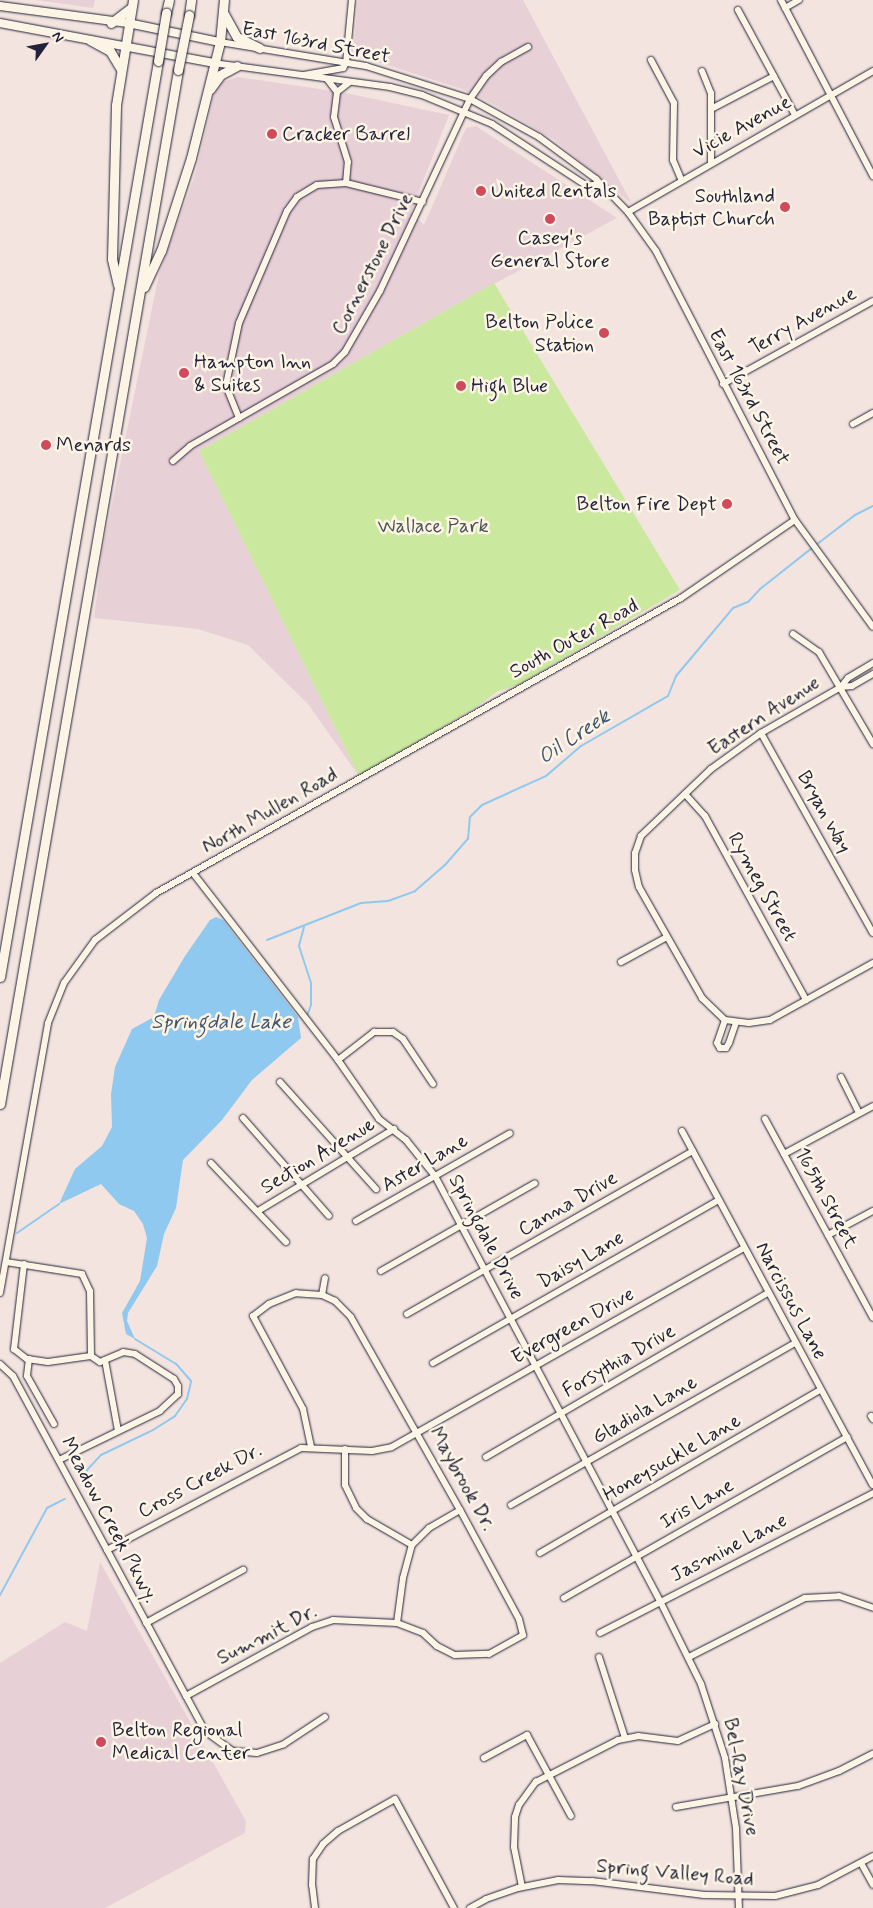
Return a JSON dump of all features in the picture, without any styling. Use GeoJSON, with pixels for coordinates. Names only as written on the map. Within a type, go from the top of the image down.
{"type":"FeatureCollection","features":[{"type":"Feature","properties":{"kind":"highway"},"geometry":{"type":"LineString","coordinates":[[0,977],[169,0]]}},
{"type":"Feature","properties":{"kind":"highway"},"geometry":{"type":"LineString","coordinates":[[0,1104],[191,0]]}},
{"type":"Feature","properties":{"kind":"highway"},"geometry":{"type":"LineString","coordinates":[[139,299],[164,241],[192,158],[213,63],[220,42],[224,0]]}},
{"type":"Feature","properties":{"kind":"highway"},"geometry":{"type":"LineString","coordinates":[[119,290],[112,259],[116,105],[132,4]]}},
{"type":"Feature","properties":{"kind":"highway"},"geometry":{"type":"LineString","coordinates":[[111,23],[132,4]]}},
{"type":"Feature","properties":{"kind":"highway"},"geometry":{"type":"LineString","coordinates":[[223,11],[232,32],[260,48]]}},
{"type":"Feature","properties":{"kind":"highway"},"geometry":{"type":"LineString","coordinates":[[90,40],[110,51],[121,70]]}},
{"type":"Feature","properties":{"kind":"highway"},"geometry":{"type":"LineString","coordinates":[[204,105],[220,75],[237,66]]}},
{"type":"Feature","properties":{"kind":"main road","name":"East 163rd Street"},"geometry":{"type":"LineString","coordinates":[[0,6],[111,23],[128,23],[220,42]]}},
{"type":"Feature","properties":{"kind":"main road","name":"East 163rd Street"},"geometry":{"type":"LineString","coordinates":[[0,23],[213,63]]}},
{"type":"Feature","properties":{"kind":"street"},"geometry":{"type":"LineString","coordinates":[[303,75],[343,68],[346,63],[352,0]]}},
{"type":"Feature","properties":{"kind":"street"},"geometry":{"type":"LineString","coordinates":[[781,0],[873,176]]}},
{"type":"Feature","properties":{"kind":"street"},"geometry":{"type":"LineString","coordinates":[[785,8],[799,0]]}},
{"type":"Feature","properties":{"kind":"street"},"geometry":{"type":"LineString","coordinates":[[738,10],[794,115]]}},
{"type":"Feature","properties":{"kind":"street","name":"East 163rd Street"},"geometry":{"type":"LineString","coordinates":[[220,42],[346,63],[403,76],[470,99],[578,163],[597,184],[628,212],[656,251],[723,384],[795,520],[828,561],[873,627]]}},
{"type":"Feature","properties":{"kind":"street","name":"Cornerstone Drive"},"geometry":{"type":"LineString","coordinates":[[173,461],[190,446],[333,364],[345,352],[362,327],[423,202],[470,99],[496,67],[528,47]]}},
{"type":"Feature","properties":{"kind":"street"},"geometry":{"type":"LineString","coordinates":[[651,60],[674,103],[673,160],[681,179]]}},
{"type":"Feature","properties":{"kind":"street","name":"East 163rd Street"},"geometry":{"type":"LineString","coordinates":[[213,63],[350,82],[422,95],[492,124],[588,186],[597,184]]}},
{"type":"Feature","properties":{"kind":"street"},"geometry":{"type":"LineString","coordinates":[[702,71],[711,92],[711,163]]}},
{"type":"Feature","properties":{"kind":"street","name":"Vicie Avenue"},"geometry":{"type":"LineString","coordinates":[[628,212],[681,179],[873,71]]}},
{"type":"Feature","properties":{"kind":"street"},"geometry":{"type":"LineString","coordinates":[[711,109],[774,76]]}},
{"type":"Feature","properties":{"kind":"street"},"geometry":{"type":"LineString","coordinates":[[328,79],[337,92],[334,117],[348,162],[346,183]]}},
{"type":"Feature","properties":{"kind":"street"},"geometry":{"type":"LineString","coordinates":[[337,92],[350,82]]}},
{"type":"Feature","properties":{"kind":"street"},"geometry":{"type":"LineString","coordinates":[[239,418],[226,385],[235,338],[287,211],[306,190],[317,185],[346,183],[423,202]]}},
{"type":"Feature","properties":{"kind":"street","name":"Terry Avenue"},"geometry":{"type":"LineString","coordinates":[[723,384],[873,301]]}},
{"type":"Feature","properties":{"kind":"street"},"geometry":{"type":"LineString","coordinates":[[854,424],[873,413]]}},
{"type":"Feature","properties":{"kind":"street","name":"South Outer Road"},"geometry":{"type":"LineString","coordinates":[[362,777],[681,598],[795,520]]}},
{"type":"Feature","properties":{"kind":"street"},"geometry":{"type":"LineString","coordinates":[[793,634],[819,652],[873,744]]}},
{"type":"Feature","properties":{"kind":"street","name":"Eastern Avenue"},"geometry":{"type":"LineString","coordinates":[[666,937],[639,887],[635,853],[641,836],[711,769],[761,733],[841,687],[848,678],[873,663]]}},
{"type":"Feature","properties":{"kind":"street","name":"Eastern Avenue"},"geometry":{"type":"LineString","coordinates":[[841,687],[852,686],[873,674]]}},
{"type":"Feature","properties":{"kind":"street","name":"Bryan Way"},"geometry":{"type":"LineString","coordinates":[[761,733],[873,933]]}},
{"type":"Feature","properties":{"kind":"street","name":"North Mullen Road"},"geometry":{"type":"LineString","coordinates":[[6,1262],[50,1015],[73,967],[95,940],[116,921],[156,893],[362,777]]}},
{"type":"Feature","properties":{"kind":"street","name":"Rymeg Street"},"geometry":{"type":"LineString","coordinates":[[685,794],[705,816],[806,1000]]}},
{"type":"Feature","properties":{"kind":"street","name":"Springdale Drive"},"geometry":{"type":"LineString","coordinates":[[194,873],[299,1008],[379,1119],[394,1129],[435,1176],[689,1658]]}},
{"type":"Feature","properties":{"kind":"street"},"geometry":{"type":"LineString","coordinates":[[621,962],[666,937],[702,998],[725,1020],[736,1023],[770,1020],[873,963]]}},
{"type":"Feature","properties":{"kind":"street"},"geometry":{"type":"LineString","coordinates":[[725,1020],[718,1043],[720,1048],[726,1048],[736,1023]]}},
{"type":"Feature","properties":{"kind":"street"},"geometry":{"type":"LineString","coordinates":[[338,1060],[374,1032],[393,1032],[403,1038],[433,1084]]}},
{"type":"Feature","properties":{"kind":"street"},"geometry":{"type":"LineString","coordinates":[[841,1077],[859,1113]]}},
{"type":"Feature","properties":{"kind":"street"},"geometry":{"type":"LineString","coordinates":[[280,1082],[376,1190]]}},
{"type":"Feature","properties":{"kind":"street"},"geometry":{"type":"LineString","coordinates":[[784,1154],[873,1106]]}},
{"type":"Feature","properties":{"kind":"street"},"geometry":{"type":"LineString","coordinates":[[243,1118],[329,1216]]}},
{"type":"Feature","properties":{"kind":"street","name":"165th Street"},"geometry":{"type":"LineString","coordinates":[[765,1119],[873,1318]]}},
{"type":"Feature","properties":{"kind":"street","name":"Section Avenue"},"geometry":{"type":"LineString","coordinates":[[258,1211],[394,1129]]}},
{"type":"Feature","properties":{"kind":"street","name":"Narcissus Lane"},"geometry":{"type":"LineString","coordinates":[[682,1131],[820,1390],[873,1485]]}},
{"type":"Feature","properties":{"kind":"street","name":"Aster Lane"},"geometry":{"type":"LineString","coordinates":[[356,1221],[510,1133]]}},
{"type":"Feature","properties":{"kind":"street","name":"Canna Drive"},"geometry":{"type":"LineString","coordinates":[[407,1314],[692,1151]]}},
{"type":"Feature","properties":{"kind":"street"},"geometry":{"type":"LineString","coordinates":[[211,1163],[286,1242]]}},
{"type":"Feature","properties":{"kind":"street"},"geometry":{"type":"LineString","coordinates":[[381,1271],[536,1183]]}},
{"type":"Feature","properties":{"kind":"street","name":"Daisy Lane"},"geometry":{"type":"LineString","coordinates":[[433,1363],[719,1200]]}},
{"type":"Feature","properties":{"kind":"street"},"geometry":{"type":"LineString","coordinates":[[828,1235],[873,1211]]}},
{"type":"Feature","properties":{"kind":"street","name":"Evergreen Drive"},"geometry":{"type":"LineString","coordinates":[[311,1446],[381,1450],[419,1434],[744,1248]]}},
{"type":"Feature","properties":{"kind":"street"},"geometry":{"type":"LineString","coordinates":[[0,1294],[6,1262],[72,1271],[87,1279],[91,1356]]}},
{"type":"Feature","properties":{"kind":"street"},"geometry":{"type":"LineString","coordinates":[[24,1264],[12,1343],[14,1349],[29,1359],[59,1363],[91,1356],[100,1362],[123,1352],[135,1354],[174,1379],[179,1390],[160,1411],[59,1460]]}},
{"type":"Feature","properties":{"kind":"street"},"geometry":{"type":"LineString","coordinates":[[311,1446],[303,1409],[253,1316],[287,1296],[311,1293],[322,1295],[325,1278]]}},
{"type":"Feature","properties":{"kind":"street","name":"Forsythia Drive"},"geometry":{"type":"LineString","coordinates":[[486,1457],[768,1293]]}},
{"type":"Feature","properties":{"kind":"street","name":"Maybrook Dr."},"geometry":{"type":"LineString","coordinates":[[322,1295],[335,1301],[351,1316],[460,1510],[521,1624],[523,1635],[489,1654],[455,1655],[417,1630],[396,1622]]}},
{"type":"Feature","properties":{"kind":"street"},"geometry":{"type":"LineString","coordinates":[[866,1305],[873,1302]]}},
{"type":"Feature","properties":{"kind":"street","name":"Gladiola Lane"},"geometry":{"type":"LineString","coordinates":[[512,1505],[795,1343]]}},
{"type":"Feature","properties":{"kind":"street"},"geometry":{"type":"LineString","coordinates":[[29,1359],[27,1376],[54,1424]]}},
{"type":"Feature","properties":{"kind":"street"},"geometry":{"type":"LineString","coordinates":[[105,1360],[118,1431]]}},
{"type":"Feature","properties":{"kind":"street","name":"Meadow Creek Pkwy."},"geometry":{"type":"LineString","coordinates":[[0,1364],[13,1376],[186,1696],[213,1740],[234,1751],[245,1753],[273,1750],[325,1716]]}},
{"type":"Feature","properties":{"kind":"street","name":"Honeysuckle Lane"},"geometry":{"type":"LineString","coordinates":[[540,1553],[820,1390]]}},
{"type":"Feature","properties":{"kind":"street","name":"Iris Lane"},"geometry":{"type":"LineString","coordinates":[[564,1598],[847,1437]]}},
{"type":"Feature","properties":{"kind":"street","name":"Cross Creek Dr."},"geometry":{"type":"LineString","coordinates":[[107,1550],[272,1461],[311,1446]]}},
{"type":"Feature","properties":{"kind":"street"},"geometry":{"type":"LineString","coordinates":[[346,1449],[345,1485],[356,1508],[366,1519],[412,1545]]}},
{"type":"Feature","properties":{"kind":"street","name":"Jasmine Lane"},"geometry":{"type":"LineString","coordinates":[[600,1633],[873,1493]]}},
{"type":"Feature","properties":{"kind":"street"},"geometry":{"type":"LineString","coordinates":[[396,1622],[403,1578],[412,1545],[429,1528],[460,1510]]}},
{"type":"Feature","properties":{"kind":"street"},"geometry":{"type":"LineString","coordinates":[[146,1623],[243,1570]]}},
{"type":"Feature","properties":{"kind":"street"},"geometry":{"type":"LineString","coordinates":[[689,1658],[804,1598],[838,1596],[873,1608]]}},
{"type":"Feature","properties":{"kind":"street","name":"Summit Dr."},"geometry":{"type":"LineString","coordinates":[[186,1696],[319,1625],[333,1620],[396,1622]]}},
{"type":"Feature","properties":{"kind":"street"},"geometry":{"type":"LineString","coordinates":[[599,1657],[625,1738]]}},
{"type":"Feature","properties":{"kind":"street","name":"Bel-Ray Drive"},"geometry":{"type":"LineString","coordinates":[[689,1658],[715,1724],[732,1798],[740,1897],[739,1908]]}},
{"type":"Feature","properties":{"kind":"street"},"geometry":{"type":"LineString","coordinates":[[522,1887],[514,1847],[515,1818],[526,1794],[536,1782],[606,1744],[638,1736],[678,1742],[715,1724]]}},
{"type":"Feature","properties":{"kind":"street"},"geometry":{"type":"LineString","coordinates":[[484,1758],[526,1735],[571,1816]]}},
{"type":"Feature","properties":{"kind":"street"},"geometry":{"type":"LineString","coordinates":[[676,1807],[798,1786],[839,1771],[873,1754]]}},
{"type":"Feature","properties":{"kind":"street"},"geometry":{"type":"LineString","coordinates":[[315,1908],[312,1885],[313,1859],[323,1844],[338,1831],[396,1799],[454,1908]]}},
{"type":"Feature","properties":{"kind":"street","name":"Spring Valley Road"},"geometry":{"type":"LineString","coordinates":[[470,1908],[486,1898],[522,1887],[575,1880],[740,1897],[774,1896],[805,1890],[873,1856]]}},
{"type":"Feature","properties":{"kind":"street"},"geometry":{"type":"LineString","coordinates":[[860,1863],[873,1885]]}},
{"type":"Feature","properties":{"kind":"shaded area"},"geometry":{"type":"Polygon","coordinates":[[[36,0],[95,0],[93,8],[36,0]]]}},
{"type":"Feature","properties":{"kind":"shaded area"},"geometry":{"type":"Polygon","coordinates":[[[358,0],[523,0],[632,204],[553,139],[491,103],[462,89],[353,54],[358,0]]]}},
{"type":"Feature","properties":{"kind":"shaded area"},"geometry":{"type":"Polygon","coordinates":[[[238,77],[346,93],[449,115],[411,212],[424,225],[466,128],[476,126],[617,218],[464,300],[199,451],[359,776],[308,704],[248,645],[198,629],[94,618],[102,552],[159,274],[195,175],[214,94],[219,83],[238,77]]]}},
{"type":"Feature","properties":{"kind":"shaded area","name":"Belton Regional Medical Center"},"geometry":{"type":"Polygon","coordinates":[[[100,1562],[246,1821],[245,1833],[105,1908],[0,1908],[0,1663],[65,1622],[87,1631],[100,1562]]]}},
{"type":"Feature","properties":{"kind":"green space","name":"Wallace Park"},"geometry":{"type":"Polygon","coordinates":[[[494,283],[680,590],[518,685],[498,691],[475,708],[359,776],[199,451],[494,283]]]}},
{"type":"Feature","properties":{"kind":"water","name":"Springdale Lake"},"geometry":{"type":"Polygon","coordinates":[[[216,917],[223,920],[298,1017],[301,1038],[252,1080],[222,1120],[183,1160],[176,1208],[164,1234],[157,1266],[128,1313],[127,1321],[135,1339],[126,1334],[122,1313],[140,1281],[147,1238],[143,1224],[134,1211],[119,1204],[101,1184],[59,1204],[75,1169],[102,1146],[112,1127],[111,1094],[115,1067],[132,1029],[154,1017],[159,1000],[185,956],[210,920],[216,917]]]}},
{"type":"Feature","properties":{"kind":"waterway","name":"Oil Creek"},"geometry":{"type":"LineString","coordinates":[[816,545],[855,515],[873,506]]}},
{"type":"Feature","properties":{"kind":"waterway","name":"Oil Creek"},"geometry":{"type":"LineString","coordinates":[[267,940],[361,903],[388,901],[415,891],[445,865],[468,839],[470,817],[482,805],[546,776],[581,746],[668,696],[676,676],[733,608],[748,602],[760,589],[812,548]]}},
{"type":"Feature","properties":{"kind":"waterway"},"geometry":{"type":"LineString","coordinates":[[304,927],[299,946],[311,984],[311,1005],[307,1016]]}},
{"type":"Feature","properties":{"kind":"waterway"},"geometry":{"type":"LineString","coordinates":[[17,1233],[59,1204]]}},
{"type":"Feature","properties":{"kind":"waterway"},"geometry":{"type":"LineString","coordinates":[[86,1485],[87,1470],[101,1455],[153,1430],[175,1416],[187,1399],[191,1381],[176,1364],[135,1339]]}},
{"type":"Feature","properties":{"kind":"waterway"},"geometry":{"type":"LineString","coordinates":[[0,1595],[47,1508],[65,1499]]}},
{"type":"Feature","properties":{"kind":"place","name":"Cracker Barrel"},"geometry":{"type":"Point","coordinates":[272,134]}},
{"type":"Feature","properties":{"kind":"place","name":"United Rentals"},"geometry":{"type":"Point","coordinates":[481,191]}},
{"type":"Feature","properties":{"kind":"place","name":"Southland Baptist Church"},"geometry":{"type":"Point","coordinates":[785,207]}},
{"type":"Feature","properties":{"kind":"place","name":"Casey's General Store"},"geometry":{"type":"Point","coordinates":[550,219]}},
{"type":"Feature","properties":{"kind":"place","name":"Belton Police Station"},"geometry":{"type":"Point","coordinates":[604,333]}},
{"type":"Feature","properties":{"kind":"place","name":"Hampton Inn & Suites"},"geometry":{"type":"Point","coordinates":[184,373]}},
{"type":"Feature","properties":{"kind":"place","name":"High Blue"},"geometry":{"type":"Point","coordinates":[461,386]}},
{"type":"Feature","properties":{"kind":"place","name":"Menards"},"geometry":{"type":"Point","coordinates":[46,445]}},
{"type":"Feature","properties":{"kind":"place","name":"Belton Fire Dept"},"geometry":{"type":"Point","coordinates":[727,504]}},
{"type":"Feature","properties":{"kind":"place","name":"Belton Regional Medical Center"},"geometry":{"type":"Point","coordinates":[101,1742]}}]}
